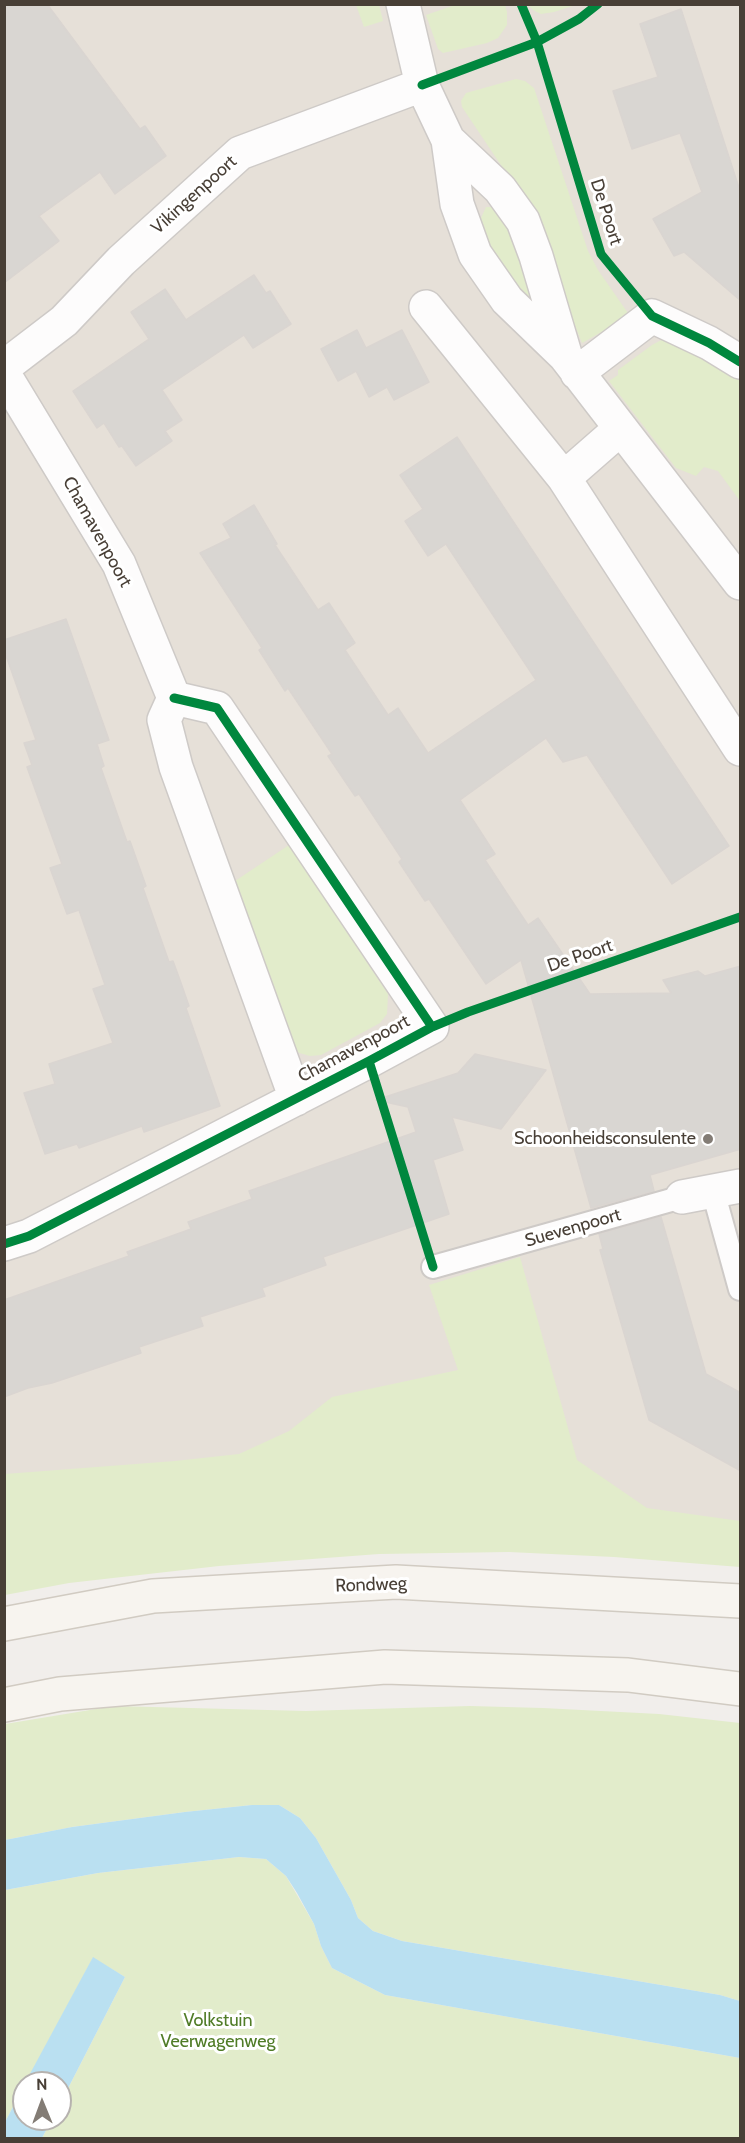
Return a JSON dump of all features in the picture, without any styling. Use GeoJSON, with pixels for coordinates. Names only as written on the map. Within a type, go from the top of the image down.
{"type":"FeatureCollection","features":[{"type":"Feature","properties":{"kind":"main road","name":"Rondweg"},"geometry":{"type":"LineString","coordinates":[[4,1624],[153,1596],[396,1582],[741,1601]]}},
{"type":"Feature","properties":{"kind":"main road"},"geometry":{"type":"LineString","coordinates":[[4,1705],[60,1695],[385,1667],[628,1675],[741,1689]]}},
{"type":"Feature","properties":{"kind":"street"},"geometry":{"type":"LineString","coordinates":[[403,4],[423,85],[448,140],[457,204],[475,255],[507,300],[571,364],[741,583]]}},
{"type":"Feature","properties":{"kind":"street","name":"Vikingenpoort"},"geometry":{"type":"LineString","coordinates":[[4,367],[64,321],[121,261],[240,153],[423,85]]}},
{"type":"Feature","properties":{"kind":"street"},"geometry":{"type":"LineString","coordinates":[[448,140],[500,189],[523,221],[571,364]]}},
{"type":"Feature","properties":{"kind":"street"},"geometry":{"type":"LineString","coordinates":[[426,307],[564,478],[741,749]]}},
{"type":"Feature","properties":{"kind":"street"},"geometry":{"type":"LineString","coordinates":[[571,364],[652,316],[709,343],[741,362]]}},
{"type":"Feature","properties":{"kind":"street","name":"Chamavenpoort"},"geometry":{"type":"LineString","coordinates":[[4,374],[119,564],[174,698],[164,720],[176,767],[296,1099]]}},
{"type":"Feature","properties":{"kind":"street"},"geometry":{"type":"LineString","coordinates":[[564,478],[620,429]]}},
{"type":"Feature","properties":{"kind":"street","name":"Chamavenpoort"},"geometry":{"type":"LineString","coordinates":[[4,1244],[29,1236],[432,1027],[217,708],[174,698]]}},
{"type":"Feature","properties":{"kind":"lane","name":"Suevenpoort"},"geometry":{"type":"LineString","coordinates":[[433,1267],[712,1191],[741,1289]]}},
{"type":"Feature","properties":{"kind":"shaded area"},"geometry":{"type":"Polygon","coordinates":[[[5,5],[740,5],[740,1546],[5,1556],[5,5]]]}},
{"type":"Feature","properties":{"kind":"green space"},"geometry":{"type":"Polygon","coordinates":[[[458,4],[505,5],[507,25],[498,38],[487,43],[443,53],[438,49],[426,15],[458,4]]]}},
{"type":"Feature","properties":{"kind":"green space"},"geometry":{"type":"Polygon","coordinates":[[[356,5],[379,5],[383,21],[364,27],[356,5]]]}},
{"type":"Feature","properties":{"kind":"green space"},"geometry":{"type":"Polygon","coordinates":[[[528,5],[576,5],[541,14],[528,5]]]}},
{"type":"Feature","properties":{"kind":"green space"},"geometry":{"type":"Polygon","coordinates":[[[516,79],[525,81],[534,88],[588,251],[598,270],[630,316],[582,343],[533,213],[462,107],[461,101],[466,93],[516,79]]]}},
{"type":"Feature","properties":{"kind":"green space"},"geometry":{"type":"Polygon","coordinates":[[[486,207],[493,207],[517,233],[532,300],[525,301],[494,258],[481,218],[486,207]]]}},
{"type":"Feature","properties":{"kind":"green space"},"geometry":{"type":"Polygon","coordinates":[[[669,336],[740,370],[740,501],[718,471],[704,467],[696,476],[676,468],[609,381],[618,375],[618,370],[652,345],[669,336]]]}},
{"type":"Feature","properties":{"kind":"green space"},"geometry":{"type":"Polygon","coordinates":[[[289,845],[388,994],[387,1014],[380,1023],[321,1055],[310,1056],[296,1052],[232,883],[289,845]]]}},
{"type":"Feature","properties":{"kind":"green space"},"geometry":{"type":"Polygon","coordinates":[[[520,1257],[577,1460],[647,1508],[740,1521],[740,1567],[614,1557],[509,1552],[379,1554],[219,1566],[69,1583],[5,1595],[5,1474],[239,1454],[289,1431],[332,1397],[458,1370],[429,1285],[520,1257]]]}},
{"type":"Feature","properties":{"kind":"green space"},"geometry":{"type":"Polygon","coordinates":[[[114,1706],[306,1711],[470,1706],[659,1714],[740,1723],[740,2001],[720,1995],[402,1941],[373,1931],[358,1918],[351,1900],[316,1838],[300,1818],[279,1805],[252,1805],[185,1812],[72,1827],[5,1840],[5,1724],[114,1706]]]}},
{"type":"Feature","properties":{"kind":"green space","name":"Volkstuin Veerwagenweg"},"geometry":{"type":"Polygon","coordinates":[[[239,1857],[266,1859],[286,1876],[314,1924],[321,1946],[332,1968],[385,1995],[740,2058],[740,2138],[42,2138],[46,2131],[72,2131],[72,2081],[125,1977],[93,1958],[32,2071],[12,2071],[12,2109],[5,2122],[5,1890],[98,1873],[239,1857]]]}},
{"type":"Feature","properties":{"kind":"water"},"geometry":{"type":"Polygon","coordinates":[[[252,1805],[279,1805],[300,1818],[316,1838],[351,1900],[358,1918],[373,1931],[402,1941],[720,1995],[740,2001],[740,2058],[385,1995],[332,1968],[321,1946],[314,1924],[297,1893],[286,1876],[266,1859],[239,1857],[98,1873],[5,1890],[5,1840],[72,1827],[252,1805]]]}},
{"type":"Feature","properties":{"kind":"water"},"geometry":{"type":"Polygon","coordinates":[[[93,1957],[125,1977],[72,2081],[72,2071],[31,2071],[93,1957]]]}},
{"type":"Feature","properties":{"kind":"water"},"geometry":{"type":"Polygon","coordinates":[[[12,2109],[12,2131],[46,2131],[42,2138],[5,2138],[5,2122],[12,2109]]]}},
{"type":"Feature","properties":{"kind":"building"},"geometry":{"type":"Polygon","coordinates":[[[4,4],[47,4],[140,129],[145,126],[166,156],[115,194],[100,172],[39,216],[59,241],[4,283],[4,4]]]}},
{"type":"Feature","properties":{"kind":"building"},"geometry":{"type":"Polygon","coordinates":[[[681,9],[741,194],[741,301],[684,252],[674,256],[653,219],[702,192],[680,133],[632,149],[613,91],[658,77],[640,24],[681,9]]]}},
{"type":"Feature","properties":{"kind":"building"},"geometry":{"type":"Polygon","coordinates":[[[254,275],[266,293],[270,291],[291,324],[253,348],[244,335],[162,390],[182,420],[165,431],[172,441],[136,466],[122,446],[119,447],[104,423],[97,428],[73,391],[149,339],[131,312],[165,289],[186,320],[254,275]]]}},
{"type":"Feature","properties":{"kind":"building"},"geometry":{"type":"Polygon","coordinates":[[[357,330],[366,348],[402,330],[429,382],[394,400],[387,387],[369,397],[356,371],[338,381],[321,349],[357,330]]]}},
{"type":"Feature","properties":{"kind":"building"},"geometry":{"type":"Polygon","coordinates":[[[457,437],[729,846],[672,884],[587,755],[563,762],[546,738],[460,800],[495,854],[485,860],[528,925],[538,918],[590,994],[671,993],[663,980],[698,971],[705,976],[741,966],[741,1149],[650,1175],[654,1191],[591,1208],[521,960],[486,984],[429,899],[425,901],[399,862],[402,859],[359,794],[355,796],[328,756],[332,754],[288,688],[285,691],[259,650],[262,648],[200,553],[231,538],[223,524],[254,505],[277,544],[275,545],[318,610],[329,603],[355,643],[345,650],[388,715],[398,708],[428,753],[536,680],[446,544],[428,556],[405,521],[423,509],[400,475],[457,437]]]}},
{"type":"Feature","properties":{"kind":"building"},"geometry":{"type":"Polygon","coordinates":[[[66,619],[109,740],[97,744],[104,766],[101,768],[127,842],[130,841],[146,886],[143,888],[169,962],[173,961],[181,983],[189,1006],[186,1008],[220,1106],[144,1132],[142,1126],[79,1148],[77,1144],[45,1154],[24,1093],[55,1084],[49,1064],[113,1043],[93,989],[105,985],[79,910],[67,914],[50,868],[62,864],[27,767],[32,765],[24,743],[36,740],[4,650],[4,640],[66,619]]]}},
{"type":"Feature","properties":{"kind":"building"},"geometry":{"type":"Polygon","coordinates":[[[475,1054],[546,1070],[501,1129],[452,1117],[463,1150],[433,1160],[449,1214],[323,1257],[326,1265],[262,1288],[265,1296],[200,1317],[203,1326],[139,1347],[141,1353],[4,1397],[4,1300],[129,1256],[127,1252],[191,1229],[188,1222],[252,1199],[249,1191],[416,1132],[408,1107],[376,1100],[458,1073],[475,1054]]]}},
{"type":"Feature","properties":{"kind":"building"},"geometry":{"type":"Polygon","coordinates":[[[661,1217],[706,1374],[741,1393],[741,1471],[649,1420],[600,1250],[603,1249],[599,1234],[661,1217]]]}},
{"type":"Feature","properties":{"kind":"cycle path","name":"De Poort"},"geometry":{"type":"LineString","coordinates":[[521,4],[537,42],[601,254],[652,316],[709,343],[740,362]]}},
{"type":"Feature","properties":{"kind":"cycle path"},"geometry":{"type":"LineString","coordinates":[[422,85],[537,42],[579,19],[598,4]]}},
{"type":"Feature","properties":{"kind":"cycle path"},"geometry":{"type":"LineString","coordinates":[[4,1244],[29,1236],[432,1027],[217,708],[174,698]]}},
{"type":"Feature","properties":{"kind":"cycle path","name":"De Poort"},"geometry":{"type":"LineString","coordinates":[[432,1027],[468,1012],[740,917]]}},
{"type":"Feature","properties":{"kind":"cycle path"},"geometry":{"type":"LineString","coordinates":[[369,1061],[433,1267]]}},
{"type":"Feature","properties":{"kind":"place","name":"Schoonheidsconsulente"},"geometry":{"type":"Point","coordinates":[708,1139]}}]}
